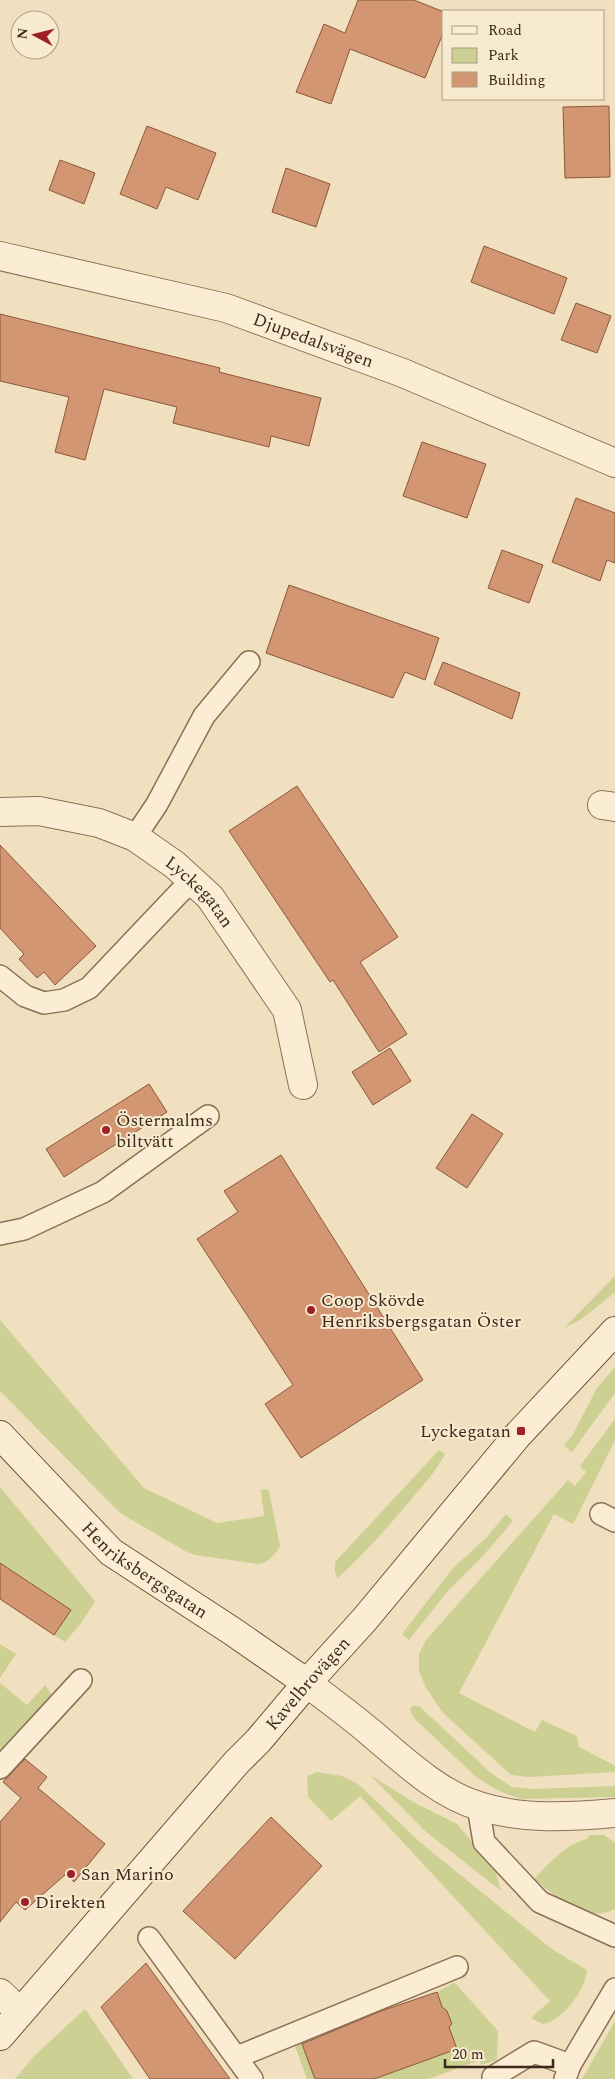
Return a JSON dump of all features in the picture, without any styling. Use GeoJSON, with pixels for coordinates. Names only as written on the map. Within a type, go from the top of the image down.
{"type":"FeatureCollection","features":[{"type":"Feature","properties":{"kind":"street","name":"Djupedalsvägen"},"geometry":{"type":"LineString","coordinates":[[0,256],[226,308],[403,373],[615,463]]}},
{"type":"Feature","properties":{"kind":"street","name":"Lyckegatan"},"geometry":{"type":"LineString","coordinates":[[0,812],[39,811],[99,823],[136,837],[175,865],[210,897],[287,1010],[303,1085]]}},
{"type":"Feature","properties":{"kind":"street","name":"Kavelbrovägen"},"geometry":{"type":"LineString","coordinates":[[0,2036],[365,1619],[516,1436],[615,1332]]}},
{"type":"Feature","properties":{"kind":"street","name":"Henriksbergsgatan"},"geometry":{"type":"LineString","coordinates":[[0,1435],[112,1552],[307,1683],[408,1764],[449,1793],[478,1806],[510,1814],[549,1816],[615,1813]]}},
{"type":"Feature","properties":{"kind":"street"},"geometry":{"type":"LineString","coordinates":[[0,1993],[20,2012]]}},
{"type":"Feature","properties":{"kind":"lane"},"geometry":{"type":"LineString","coordinates":[[136,837],[157,804],[204,716],[248,662]]}},
{"type":"Feature","properties":{"kind":"lane"},"geometry":{"type":"LineString","coordinates":[[0,976],[25,996],[44,1003],[64,1000],[89,988],[180,892],[193,882]]}},
{"type":"Feature","properties":{"kind":"lane"},"geometry":{"type":"LineString","coordinates":[[0,1234],[24,1229],[103,1192],[208,1116]]}},
{"type":"Feature","properties":{"kind":"lane"},"geometry":{"type":"LineString","coordinates":[[0,1768],[81,1680]]}},
{"type":"Feature","properties":{"kind":"lane"},"geometry":{"type":"LineString","coordinates":[[478,1806],[484,1842],[540,1902],[615,1936]]}},
{"type":"Feature","properties":{"kind":"lane"},"geometry":{"type":"LineString","coordinates":[[149,1938],[252,2079]]}},
{"type":"Feature","properties":{"kind":"lane"},"geometry":{"type":"LineString","coordinates":[[237,2057],[457,1967]]}},
{"type":"Feature","properties":{"kind":"lane"},"geometry":{"type":"LineString","coordinates":[[493,2077],[534,2052],[567,2072],[615,1989]]}},
{"type":"Feature","properties":{"kind":"green space"},"geometry":{"type":"Polygon","coordinates":[[[615,1276],[615,1292],[583,1318],[563,1329],[615,1276]]]}},
{"type":"Feature","properties":{"kind":"green space"},"geometry":{"type":"Polygon","coordinates":[[[0,1320],[144,1488],[217,1523],[264,1516],[261,1490],[267,1489],[280,1546],[273,1555],[265,1562],[258,1564],[195,1555],[120,1513],[0,1391],[0,1320]]]}},
{"type":"Feature","properties":{"kind":"green space"},"geometry":{"type":"Polygon","coordinates":[[[615,1367],[615,1393],[572,1452],[564,1445],[572,1436],[597,1388],[615,1367]]]}},
{"type":"Feature","properties":{"kind":"green space"},"geometry":{"type":"Polygon","coordinates":[[[615,1419],[615,1440],[573,1524],[554,1514],[459,1693],[535,1732],[542,1720],[577,1736],[579,1747],[615,1766],[615,1772],[529,1777],[511,1775],[443,1713],[426,1688],[419,1671],[419,1654],[426,1640],[568,1480],[575,1486],[586,1472],[580,1466],[615,1419]]]}},
{"type":"Feature","properties":{"kind":"green space"},"geometry":{"type":"Polygon","coordinates":[[[439,1450],[445,1454],[429,1479],[375,1541],[338,1578],[335,1572],[335,1562],[439,1450]]]}},
{"type":"Feature","properties":{"kind":"green space"},"geometry":{"type":"Polygon","coordinates":[[[0,1487],[95,1601],[82,1622],[65,1642],[54,1635],[70,1609],[0,1563],[0,1487]]]}},
{"type":"Feature","properties":{"kind":"green space"},"geometry":{"type":"Polygon","coordinates":[[[506,1514],[513,1521],[482,1557],[447,1592],[409,1640],[402,1634],[453,1568],[486,1538],[506,1514]]]}},
{"type":"Feature","properties":{"kind":"green space"},"geometry":{"type":"Polygon","coordinates":[[[0,1644],[16,1654],[0,1678],[0,1644]]]}},
{"type":"Feature","properties":{"kind":"green space"},"geometry":{"type":"Polygon","coordinates":[[[0,1683],[27,1705],[45,1685],[51,1693],[50,1701],[0,1758],[0,1683]]]}},
{"type":"Feature","properties":{"kind":"green space"},"geometry":{"type":"Polygon","coordinates":[[[412,1706],[419,1706],[492,1774],[512,1787],[532,1789],[615,1786],[615,1797],[521,1799],[497,1790],[476,1777],[414,1718],[410,1710],[412,1706]]]}},
{"type":"Feature","properties":{"kind":"green space"},"geometry":{"type":"Polygon","coordinates":[[[317,1772],[342,1776],[358,1784],[421,1843],[553,1950],[587,1970],[586,1978],[578,1995],[565,2011],[550,2022],[543,2024],[531,2018],[550,2001],[360,1796],[331,1821],[308,1797],[307,1776],[317,1772]]]}},
{"type":"Feature","properties":{"kind":"green space"},"geometry":{"type":"Polygon","coordinates":[[[370,1775],[415,1803],[457,1824],[478,1853],[496,1873],[501,1891],[425,1831],[370,1775]]]}},
{"type":"Feature","properties":{"kind":"green space"},"geometry":{"type":"Polygon","coordinates":[[[590,1835],[604,1835],[615,1843],[615,1909],[603,1913],[592,1914],[571,1907],[534,1879],[565,1850],[579,1841],[587,1839],[590,1835]]]}},
{"type":"Feature","properties":{"kind":"green space"},"geometry":{"type":"Polygon","coordinates":[[[453,1983],[498,2031],[497,2060],[481,2065],[480,2060],[429,2079],[374,2079],[457,2049],[437,1992],[453,1983]]]}},
{"type":"Feature","properties":{"kind":"green space"},"geometry":{"type":"Polygon","coordinates":[[[85,2009],[133,2079],[15,2079],[34,2056],[85,2009]]]}},
{"type":"Feature","properties":{"kind":"green space"},"geometry":{"type":"Polygon","coordinates":[[[615,2021],[615,2079],[582,2079],[615,2021]]]}},
{"type":"Feature","properties":{"kind":"green space"},"geometry":{"type":"Polygon","coordinates":[[[301,2040],[315,2079],[307,2079],[294,2043],[301,2040]]]}},
{"type":"Feature","properties":{"kind":"building"},"geometry":{"type":"Polygon","coordinates":[[[358,0],[414,0],[442,11],[442,36],[425,78],[350,49],[331,104],[296,92],[324,24],[345,33],[358,0]]]}},
{"type":"Feature","properties":{"kind":"building"},"geometry":{"type":"Polygon","coordinates":[[[609,106],[610,177],[565,178],[563,107],[609,106]]]}},
{"type":"Feature","properties":{"kind":"building"},"geometry":{"type":"Polygon","coordinates":[[[147,126],[216,153],[198,200],[166,187],[157,209],[120,194],[147,126]]]}},
{"type":"Feature","properties":{"kind":"building"},"geometry":{"type":"Polygon","coordinates":[[[60,160],[95,173],[84,204],[49,190],[60,160]]]}},
{"type":"Feature","properties":{"kind":"building"},"geometry":{"type":"Polygon","coordinates":[[[286,168],[330,184],[316,227],[272,212],[286,168]]]}},
{"type":"Feature","properties":{"kind":"building"},"geometry":{"type":"Polygon","coordinates":[[[484,246],[567,278],[554,314],[471,282],[484,246]]]}},
{"type":"Feature","properties":{"kind":"building"},"geometry":{"type":"Polygon","coordinates":[[[576,303],[611,316],[597,353],[561,340],[576,303]]]}},
{"type":"Feature","properties":{"kind":"building"},"geometry":{"type":"Polygon","coordinates":[[[0,314],[220,368],[219,372],[321,398],[309,446],[271,436],[269,447],[173,423],[177,407],[104,389],[85,460],[55,452],[69,397],[0,381],[0,314]]]}},
{"type":"Feature","properties":{"kind":"building"},"geometry":{"type":"Polygon","coordinates":[[[422,442],[486,464],[467,518],[403,496],[422,442]]]}},
{"type":"Feature","properties":{"kind":"building"},"geometry":{"type":"Polygon","coordinates":[[[576,498],[615,513],[615,563],[607,560],[600,581],[552,562],[576,498]]]}},
{"type":"Feature","properties":{"kind":"building"},"geometry":{"type":"Polygon","coordinates":[[[502,550],[543,565],[529,603],[488,588],[502,550]]]}},
{"type":"Feature","properties":{"kind":"building"},"geometry":{"type":"Polygon","coordinates":[[[289,585],[439,638],[425,680],[405,672],[393,698],[266,653],[289,585]]]}},
{"type":"Feature","properties":{"kind":"building"},"geometry":{"type":"Polygon","coordinates":[[[443,662],[520,693],[512,719],[434,684],[443,662]]]}},
{"type":"Feature","properties":{"kind":"building"},"geometry":{"type":"Polygon","coordinates":[[[297,786],[398,937],[360,962],[407,1034],[379,1052],[333,980],[330,982],[229,831],[297,786]]]}},
{"type":"Feature","properties":{"kind":"building"},"geometry":{"type":"Polygon","coordinates":[[[0,845],[96,946],[55,985],[44,972],[37,978],[19,959],[24,954],[0,928],[0,845]]]}},
{"type":"Feature","properties":{"kind":"building"},"geometry":{"type":"Polygon","coordinates":[[[390,1048],[411,1081],[373,1105],[352,1072],[390,1048]]]}},
{"type":"Feature","properties":{"kind":"building","name":"Östermalms biltvätt"},"geometry":{"type":"Polygon","coordinates":[[[149,1084],[167,1112],[64,1177],[46,1149],[149,1084]]]}},
{"type":"Feature","properties":{"kind":"building"},"geometry":{"type":"Polygon","coordinates":[[[472,1114],[503,1134],[467,1188],[436,1168],[472,1114]]]}},
{"type":"Feature","properties":{"kind":"building","name":"Coop Skövde Henriksbergsgatan Öster"},"geometry":{"type":"Polygon","coordinates":[[[281,1155],[423,1380],[301,1458],[265,1404],[293,1385],[197,1239],[238,1212],[224,1191],[281,1155]]]}},
{"type":"Feature","properties":{"kind":"building"},"geometry":{"type":"Polygon","coordinates":[[[0,1563],[71,1610],[54,1635],[0,1599],[0,1563]]]}},
{"type":"Feature","properties":{"kind":"building"},"geometry":{"type":"Polygon","coordinates":[[[25,1759],[47,1777],[38,1788],[105,1844],[74,1882],[66,1874],[25,1910],[16,1902],[0,1922],[0,1822],[21,1798],[3,1782],[25,1759]]]}},
{"type":"Feature","properties":{"kind":"building"},"geometry":{"type":"Polygon","coordinates":[[[271,1817],[322,1866],[235,1959],[183,1911],[271,1817]]]}},
{"type":"Feature","properties":{"kind":"building"},"geometry":{"type":"Polygon","coordinates":[[[146,1963],[230,2079],[150,2079],[101,2007],[146,1963]]]}},
{"type":"Feature","properties":{"kind":"building"},"geometry":{"type":"Polygon","coordinates":[[[437,1992],[442,2007],[447,2011],[452,2024],[449,2027],[457,2049],[374,2079],[315,2079],[302,2044],[381,2011],[437,1992]]]}},
{"type":"Feature","properties":{"kind":"place","name":"Östermalms biltvätt"},"geometry":{"type":"Point","coordinates":[106,1130]}},
{"type":"Feature","properties":{"kind":"place","name":"Coop Skövde Henriksbergsgatan Öster"},"geometry":{"type":"Point","coordinates":[311,1310]}},
{"type":"Feature","properties":{"kind":"place","name":"Lyckegatan"},"geometry":{"type":"Point","coordinates":[521,1431]}},
{"type":"Feature","properties":{"kind":"place","name":"San Marino"},"geometry":{"type":"Point","coordinates":[71,1874]}},
{"type":"Feature","properties":{"kind":"place","name":"Direkten"},"geometry":{"type":"Point","coordinates":[25,1902]}}]}
